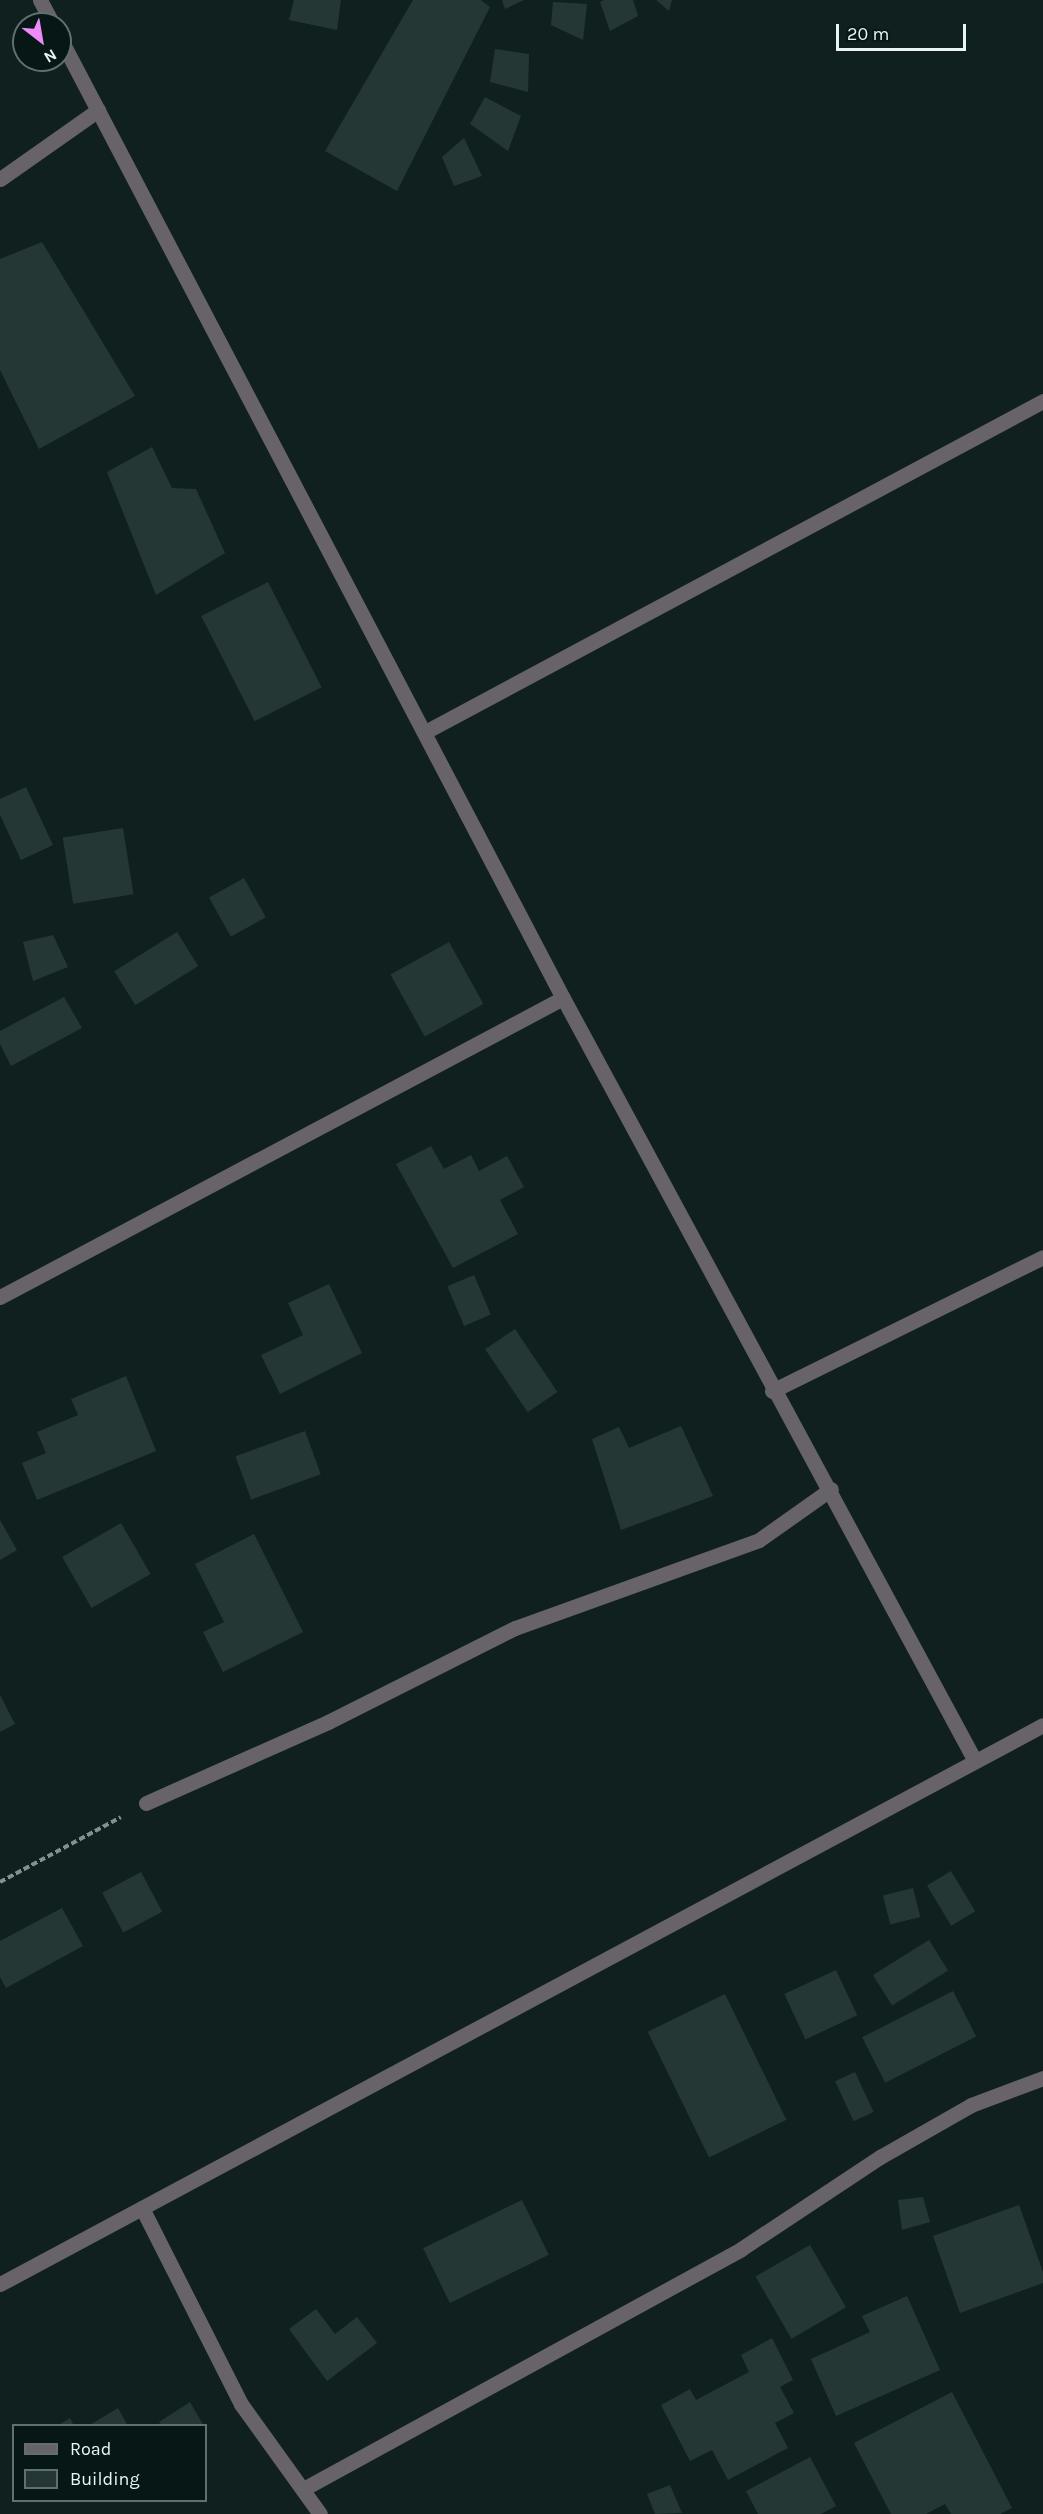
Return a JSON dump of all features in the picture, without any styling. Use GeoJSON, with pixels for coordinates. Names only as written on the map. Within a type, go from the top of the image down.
{"type":"FeatureCollection","features":[{"type":"Feature","properties":{"kind":"street"},"geometry":{"type":"LineString","coordinates":[[72,61],[772,1392],[831,1489],[975,1761]]}},
{"type":"Feature","properties":{"kind":"street"},"geometry":{"type":"LineString","coordinates":[[0,178],[98,110]]}},
{"type":"Feature","properties":{"kind":"street"},"geometry":{"type":"LineString","coordinates":[[425,732],[1043,401]]}},
{"type":"Feature","properties":{"kind":"street"},"geometry":{"type":"LineString","coordinates":[[0,1297],[563,998]]}},
{"type":"Feature","properties":{"kind":"street"},"geometry":{"type":"LineString","coordinates":[[772,1392],[1043,1257]]}},
{"type":"Feature","properties":{"kind":"street"},"geometry":{"type":"LineString","coordinates":[[146,1803],[328,1722],[515,1628],[759,1540],[831,1489]]}},
{"type":"Feature","properties":{"kind":"street"},"geometry":{"type":"LineString","coordinates":[[0,2284],[1043,1725]]}},
{"type":"Feature","properties":{"kind":"street"},"geometry":{"type":"LineString","coordinates":[[305,2488],[741,2249],[880,2157],[971,2105],[1043,2078]]}},
{"type":"Feature","properties":{"kind":"street"},"geometry":{"type":"LineString","coordinates":[[142,2208],[241,2404],[305,2488],[320,2514]]}},
{"type":"Feature","properties":{"kind":"path"},"geometry":{"type":"LineString","coordinates":[[0,1882],[146,1803]]}},
{"type":"Feature","properties":{"kind":"building"},"geometry":{"type":"Polygon","coordinates":[[[294,0],[341,0],[337,30],[289,20],[294,0]]]}},
{"type":"Feature","properties":{"kind":"building"},"geometry":{"type":"Polygon","coordinates":[[[413,0],[481,0],[490,7],[397,191],[325,151],[413,0]]]}},
{"type":"Feature","properties":{"kind":"building"},"geometry":{"type":"Polygon","coordinates":[[[502,0],[524,0],[505,9],[502,0]]]}},
{"type":"Feature","properties":{"kind":"building"},"geometry":{"type":"Polygon","coordinates":[[[633,0],[638,16],[610,31],[600,2],[633,0]]]}},
{"type":"Feature","properties":{"kind":"building"},"geometry":{"type":"Polygon","coordinates":[[[656,0],[672,0],[669,11],[656,0]]]}},
{"type":"Feature","properties":{"kind":"building"},"geometry":{"type":"Polygon","coordinates":[[[553,2],[587,4],[583,40],[551,25],[553,2]]]}},
{"type":"Feature","properties":{"kind":"building"},"geometry":{"type":"Polygon","coordinates":[[[495,49],[529,54],[528,92],[490,82],[495,49]]]}},
{"type":"Feature","properties":{"kind":"building"},"geometry":{"type":"Polygon","coordinates":[[[485,97],[521,116],[508,151],[470,124],[485,97]]]}},
{"type":"Feature","properties":{"kind":"building"},"geometry":{"type":"Polygon","coordinates":[[[464,138],[482,176],[454,186],[442,157],[464,138]]]}},
{"type":"Feature","properties":{"kind":"building"},"geometry":{"type":"Polygon","coordinates":[[[42,242],[135,396],[39,449],[0,370],[0,259],[42,242]]]}},
{"type":"Feature","properties":{"kind":"building"},"geometry":{"type":"Polygon","coordinates":[[[152,447],[172,488],[196,489],[225,553],[156,595],[107,472],[152,447]]]}},
{"type":"Feature","properties":{"kind":"building"},"geometry":{"type":"Polygon","coordinates":[[[268,582],[322,687],[255,721],[201,616],[268,582]]]}},
{"type":"Feature","properties":{"kind":"building"},"geometry":{"type":"Polygon","coordinates":[[[26,787],[53,845],[21,860],[0,815],[0,799],[26,787]]]}},
{"type":"Feature","properties":{"kind":"building"},"geometry":{"type":"Polygon","coordinates":[[[123,828],[133,894],[73,904],[63,838],[123,828]]]}},
{"type":"Feature","properties":{"kind":"building"},"geometry":{"type":"Polygon","coordinates":[[[244,878],[266,917],[231,937],[209,897],[244,878]]]}},
{"type":"Feature","properties":{"kind":"building"},"geometry":{"type":"Polygon","coordinates":[[[177,932],[198,966],[135,1005],[114,971],[177,932]]]}},
{"type":"Feature","properties":{"kind":"building"},"geometry":{"type":"Polygon","coordinates":[[[53,935],[68,967],[33,981],[23,942],[53,935]]]}},
{"type":"Feature","properties":{"kind":"building"},"geometry":{"type":"Polygon","coordinates":[[[449,942],[483,1004],[425,1037],[390,974],[449,942]]]}},
{"type":"Feature","properties":{"kind":"building"},"geometry":{"type":"Polygon","coordinates":[[[64,997],[82,1028],[11,1066],[0,1044],[0,1031],[64,997]]]}},
{"type":"Feature","properties":{"kind":"building"},"geometry":{"type":"Polygon","coordinates":[[[431,1146],[444,1169],[471,1155],[479,1171],[507,1156],[524,1187],[500,1200],[518,1234],[453,1268],[396,1164],[431,1146]]]}},
{"type":"Feature","properties":{"kind":"building"},"geometry":{"type":"Polygon","coordinates":[[[474,1275],[491,1315],[464,1326],[447,1286],[474,1275]]]}},
{"type":"Feature","properties":{"kind":"building"},"geometry":{"type":"Polygon","coordinates":[[[329,1284],[362,1353],[280,1394],[261,1355],[303,1335],[288,1303],[329,1284]]]}},
{"type":"Feature","properties":{"kind":"building"},"geometry":{"type":"Polygon","coordinates":[[[515,1329],[557,1392],[528,1412],[485,1349],[515,1329]]]}},
{"type":"Feature","properties":{"kind":"building"},"geometry":{"type":"Polygon","coordinates":[[[126,1376],[156,1451],[37,1500],[22,1463],[46,1453],[37,1432],[78,1415],[71,1399],[126,1376]]]}},
{"type":"Feature","properties":{"kind":"building"},"geometry":{"type":"Polygon","coordinates":[[[681,1426],[713,1496],[621,1530],[592,1439],[619,1427],[629,1448],[681,1426]]]}},
{"type":"Feature","properties":{"kind":"building"},"geometry":{"type":"Polygon","coordinates":[[[305,1431],[321,1474],[251,1500],[235,1456],[305,1431]]]}},
{"type":"Feature","properties":{"kind":"building"},"geometry":{"type":"Polygon","coordinates":[[[0,1520],[17,1550],[0,1560],[0,1520]]]}},
{"type":"Feature","properties":{"kind":"building"},"geometry":{"type":"Polygon","coordinates":[[[121,1523],[150,1574],[92,1608],[62,1557],[121,1523]]]}},
{"type":"Feature","properties":{"kind":"building"},"geometry":{"type":"Polygon","coordinates":[[[254,1534],[303,1632],[223,1672],[203,1632],[224,1622],[195,1564],[254,1534]]]}},
{"type":"Feature","properties":{"kind":"building"},"geometry":{"type":"Polygon","coordinates":[[[0,1695],[15,1724],[0,1732],[0,1695]]]}},
{"type":"Feature","properties":{"kind":"building"},"geometry":{"type":"Polygon","coordinates":[[[951,1871],[975,1911],[951,1926],[927,1885],[951,1871]]]}},
{"type":"Feature","properties":{"kind":"building"},"geometry":{"type":"Polygon","coordinates":[[[141,1872],[162,1912],[123,1932],[102,1893],[141,1872]]]}},
{"type":"Feature","properties":{"kind":"building"},"geometry":{"type":"Polygon","coordinates":[[[913,1888],[920,1917],[890,1925],[883,1895],[913,1888]]]}},
{"type":"Feature","properties":{"kind":"building"},"geometry":{"type":"Polygon","coordinates":[[[62,1908],[83,1946],[6,1988],[0,1977],[0,1941],[62,1908]]]}},
{"type":"Feature","properties":{"kind":"building"},"geometry":{"type":"Polygon","coordinates":[[[929,1940],[948,1971],[892,2006],[873,1975],[929,1940]]]}},
{"type":"Feature","properties":{"kind":"building"},"geometry":{"type":"Polygon","coordinates":[[[836,1970],[857,2015],[805,2039],[784,1994],[836,1970]]]}},
{"type":"Feature","properties":{"kind":"building"},"geometry":{"type":"Polygon","coordinates":[[[953,1991],[976,2036],[885,2083],[862,2037],[953,1991]]]}},
{"type":"Feature","properties":{"kind":"building"},"geometry":{"type":"Polygon","coordinates":[[[725,1994],[786,2120],[709,2158],[648,2032],[725,1994]]]}},
{"type":"Feature","properties":{"kind":"building"},"geometry":{"type":"Polygon","coordinates":[[[855,2072],[874,2112],[854,2121],[835,2081],[855,2072]]]}},
{"type":"Feature","properties":{"kind":"building"},"geometry":{"type":"Polygon","coordinates":[[[923,2197],[930,2222],[902,2230],[898,2200],[923,2197]]]}},
{"type":"Feature","properties":{"kind":"building"},"geometry":{"type":"Polygon","coordinates":[[[522,2200],[549,2255],[450,2303],[423,2248],[522,2200]]]}},
{"type":"Feature","properties":{"kind":"building"},"geometry":{"type":"Polygon","coordinates":[[[1019,2205],[1043,2272],[1043,2283],[960,2313],[933,2236],[1019,2205]]]}},
{"type":"Feature","properties":{"kind":"building"},"geometry":{"type":"Polygon","coordinates":[[[810,2245],[846,2307],[791,2339],[755,2276],[810,2245]]]}},
{"type":"Feature","properties":{"kind":"building"},"geometry":{"type":"Polygon","coordinates":[[[907,2296],[940,2370],[836,2416],[811,2359],[870,2332],[862,2316],[907,2296]]]}},
{"type":"Feature","properties":{"kind":"building"},"geometry":{"type":"Polygon","coordinates":[[[316,2309],[335,2334],[357,2317],[377,2343],[327,2381],[289,2329],[316,2309]]]}},
{"type":"Feature","properties":{"kind":"building"},"geometry":{"type":"Polygon","coordinates":[[[772,2338],[793,2380],[780,2387],[794,2413],[775,2423],[788,2448],[728,2480],[712,2450],[690,2461],[661,2405],[690,2389],[696,2400],[749,2372],[741,2355],[772,2338]]]}},
{"type":"Feature","properties":{"kind":"building"},"geometry":{"type":"Polygon","coordinates":[[[952,2392],[1012,2508],[1000,2514],[951,2514],[945,2504],[926,2514],[891,2514],[854,2443],[952,2392]]]}},
{"type":"Feature","properties":{"kind":"building"},"geometry":{"type":"Polygon","coordinates":[[[190,2402],[203,2424],[160,2424],[159,2422],[190,2402]]]}},
{"type":"Feature","properties":{"kind":"building"},"geometry":{"type":"Polygon","coordinates":[[[118,2408],[127,2424],[91,2424],[118,2408]]]}},
{"type":"Feature","properties":{"kind":"building"},"geometry":{"type":"Polygon","coordinates":[[[70,2418],[73,2424],[60,2424],[70,2418]]]}},
{"type":"Feature","properties":{"kind":"building"},"geometry":{"type":"Polygon","coordinates":[[[810,2457],[836,2506],[821,2514],[758,2514],[746,2491],[810,2457]]]}},
{"type":"Feature","properties":{"kind":"building"},"geometry":{"type":"Polygon","coordinates":[[[670,2485],[682,2513],[655,2514],[647,2494],[670,2485]]]}}]}
